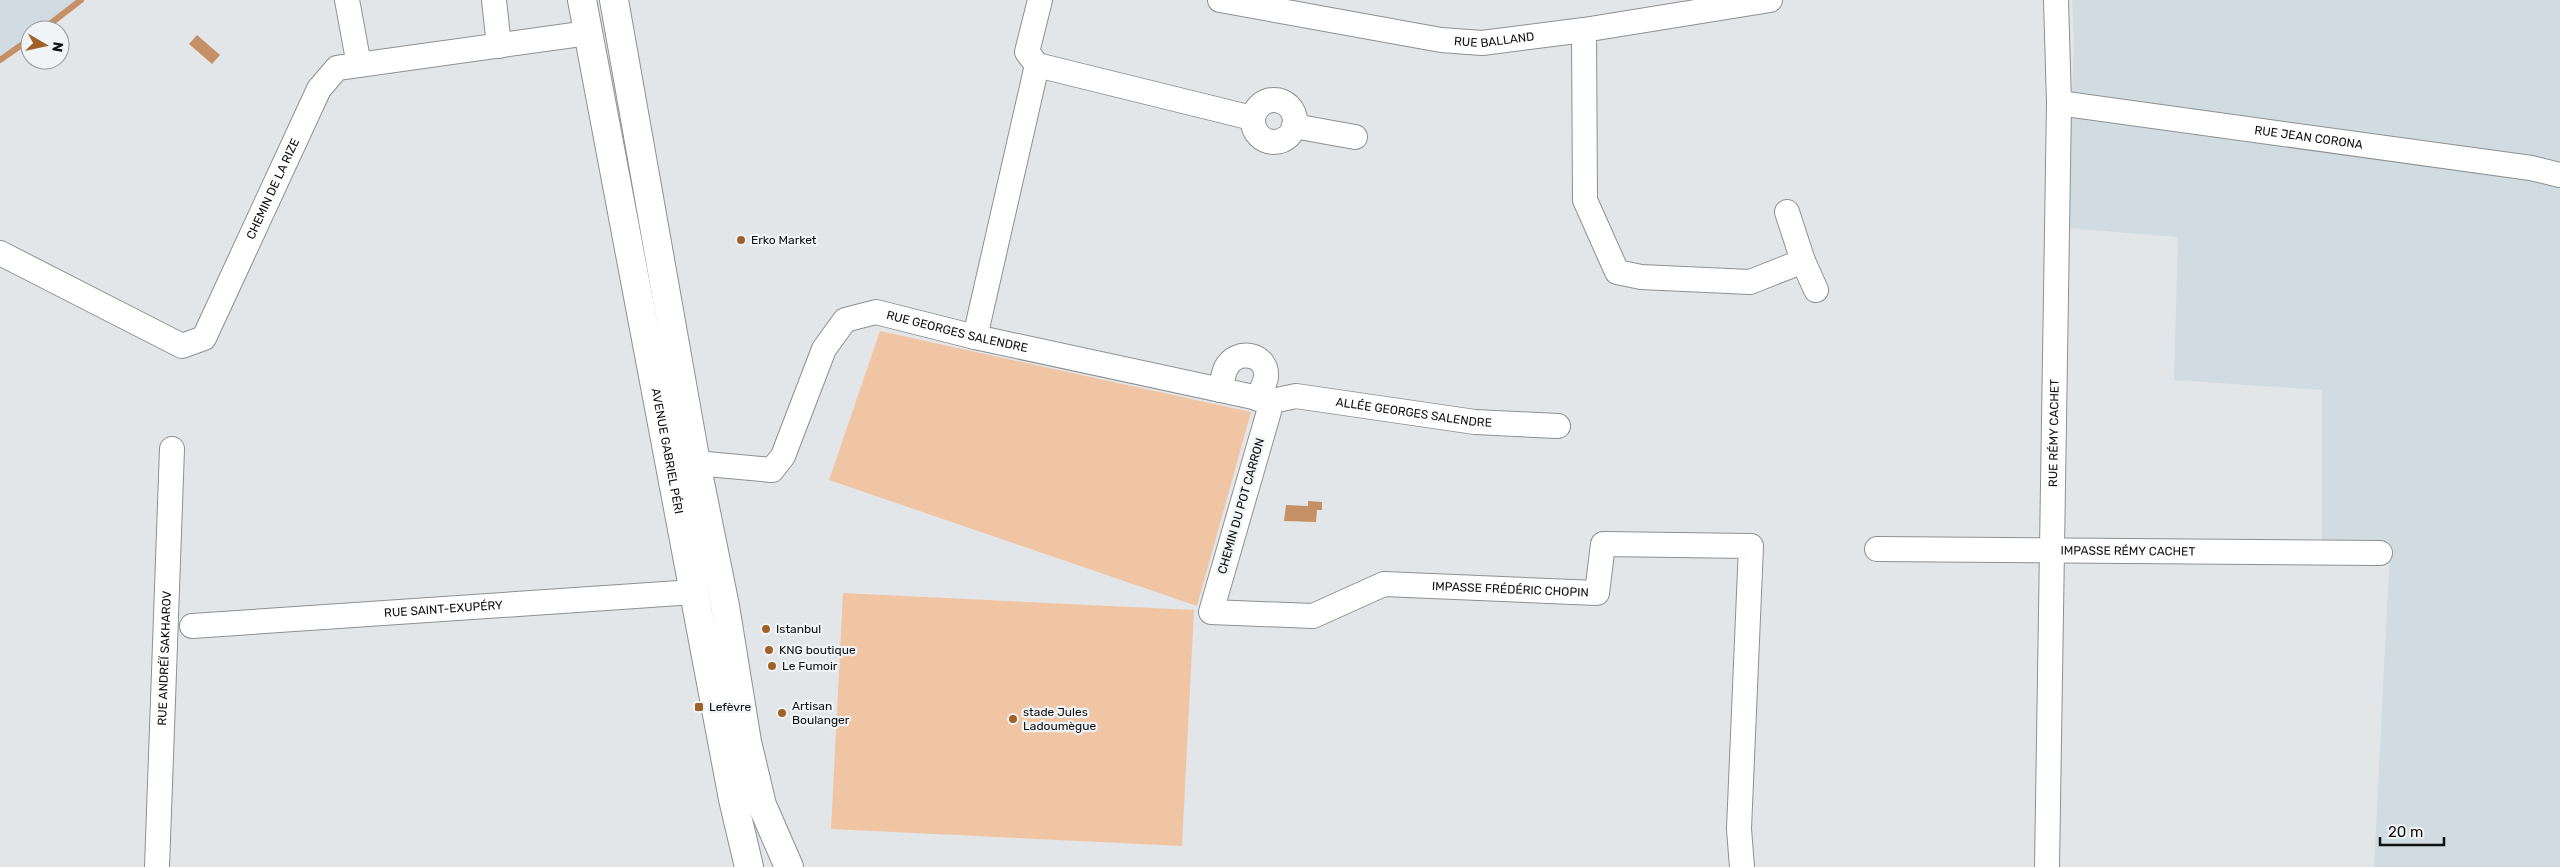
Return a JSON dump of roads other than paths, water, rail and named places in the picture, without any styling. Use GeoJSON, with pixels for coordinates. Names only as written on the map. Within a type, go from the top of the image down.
{"type":"FeatureCollection","features":[{"type":"Feature","properties":{"kind":"main road","name":"AVENUE GABRIEL PÉRI"},"geometry":{"type":"LineString","coordinates":[[582,0],[733,799],[749,867]]}},
{"type":"Feature","properties":{"kind":"main road"},"geometry":{"type":"LineString","coordinates":[[614,0],[696,462],[725,606],[747,742],[762,805],[789,867]]}},
{"type":"Feature","properties":{"kind":"main road"},"geometry":{"type":"LineString","coordinates":[[588,33],[608,45],[624,134],[643,160]]}},
{"type":"Feature","properties":{"kind":"street"},"geometry":{"type":"LineString","coordinates":[[347,0],[359,65]]}},
{"type":"Feature","properties":{"kind":"street"},"geometry":{"type":"LineString","coordinates":[[494,0],[499,46]]}},
{"type":"Feature","properties":{"kind":"street"},"geometry":{"type":"LineString","coordinates":[[1040,0],[1027,52],[1037,65],[1252,118],[1254,112],[1263,102],[1276,99],[1282,101],[1292,110],[1294,126],[1355,137]]}},
{"type":"Feature","properties":{"kind":"street","name":"RUE BALLAND"},"geometry":{"type":"LineString","coordinates":[[1220,0],[1441,40],[1482,43],[1584,30],[1770,0]]}},
{"type":"Feature","properties":{"kind":"street","name":"RUE RÉMY CACHET"},"geometry":{"type":"LineString","coordinates":[[2047,867],[2059,103],[2056,0]]}},
{"type":"Feature","properties":{"kind":"street"},"geometry":{"type":"LineString","coordinates":[[1584,30],[1585,200],[1617,272],[1641,277],[1750,282],[1802,261]]}},
{"type":"Feature","properties":{"kind":"street","name":"CHEMIN DE LA RIZE"},"geometry":{"type":"LineString","coordinates":[[0,253],[182,346],[204,338],[319,89],[337,68],[588,33]]}},
{"type":"Feature","properties":{"kind":"street"},"geometry":{"type":"LineString","coordinates":[[975,337],[1037,65]]}},
{"type":"Feature","properties":{"kind":"street","name":"RUE JEAN CORONA"},"geometry":{"type":"LineString","coordinates":[[2059,103],[2531,168],[2560,175]]}},
{"type":"Feature","properties":{"kind":"street"},"geometry":{"type":"LineString","coordinates":[[1787,212],[1802,261],[1816,290]]}},
{"type":"Feature","properties":{"kind":"street","name":"RUE GEORGES SALENDRE"},"geometry":{"type":"LineString","coordinates":[[696,462],[772,470],[783,456],[824,348],[845,320],[876,312],[975,337],[1265,400]]}},
{"type":"Feature","properties":{"kind":"street"},"geometry":{"type":"LineString","coordinates":[[1220,390],[1226,367],[1243,354],[1251,355],[1258,358],[1265,367],[1265,400]]}},
{"type":"Feature","properties":{"kind":"street","name":"ALLÉE GEORGES SALENDRE"},"geometry":{"type":"LineString","coordinates":[[1265,400],[1296,396],[1475,422],[1558,426]]}},
{"type":"Feature","properties":{"kind":"street","name":"CHEMIN DU POT CARRON"},"geometry":{"type":"LineString","coordinates":[[1211,612],[1265,400]]}},
{"type":"Feature","properties":{"kind":"street","name":"RUE ANDRÉÏ SAKHAROV"},"geometry":{"type":"LineString","coordinates":[[157,867],[172,449]]}},
{"type":"Feature","properties":{"kind":"street","name":"IMPASSE FRÉDÉRIC CHOPIN"},"geometry":{"type":"LineString","coordinates":[[1211,612],[1313,616],[1384,584],[1597,593],[1603,544],[1751,546],[1739,829],[1742,867]]}},
{"type":"Feature","properties":{"kind":"street","name":"IMPASSE RÉMY CACHET"},"geometry":{"type":"LineString","coordinates":[[1877,549],[2380,553]]}},
{"type":"Feature","properties":{"kind":"street","name":"RUE SAINT-EXUPÉRY"},"geometry":{"type":"LineString","coordinates":[[192,626],[694,592]]}},
{"type":"Feature","properties":{"kind":"waterway"},"geometry":{"type":"LineString","coordinates":[[55,20],[81,0]]}},
{"type":"Feature","properties":{"kind":"waterway"},"geometry":{"type":"LineString","coordinates":[[0,60],[20,46]]}},
{"type":"Feature","properties":{"kind":"place","name":"Erko Market"},"geometry":{"type":"Point","coordinates":[741,240]}},
{"type":"Feature","properties":{"kind":"place","name":"Istanbul"},"geometry":{"type":"Point","coordinates":[766,629]}},
{"type":"Feature","properties":{"kind":"place","name":"KNG boutique"},"geometry":{"type":"Point","coordinates":[769,650]}},
{"type":"Feature","properties":{"kind":"place","name":"Le Fumoir"},"geometry":{"type":"Point","coordinates":[772,666]}},
{"type":"Feature","properties":{"kind":"place","name":"Lefèvre"},"geometry":{"type":"Point","coordinates":[699,707]}},
{"type":"Feature","properties":{"kind":"place","name":"Artisan Boulanger"},"geometry":{"type":"Point","coordinates":[782,713]}},
{"type":"Feature","properties":{"kind":"place","name":"stade Jules Ladoumègue"},"geometry":{"type":"Point","coordinates":[1013,719]}}]}
